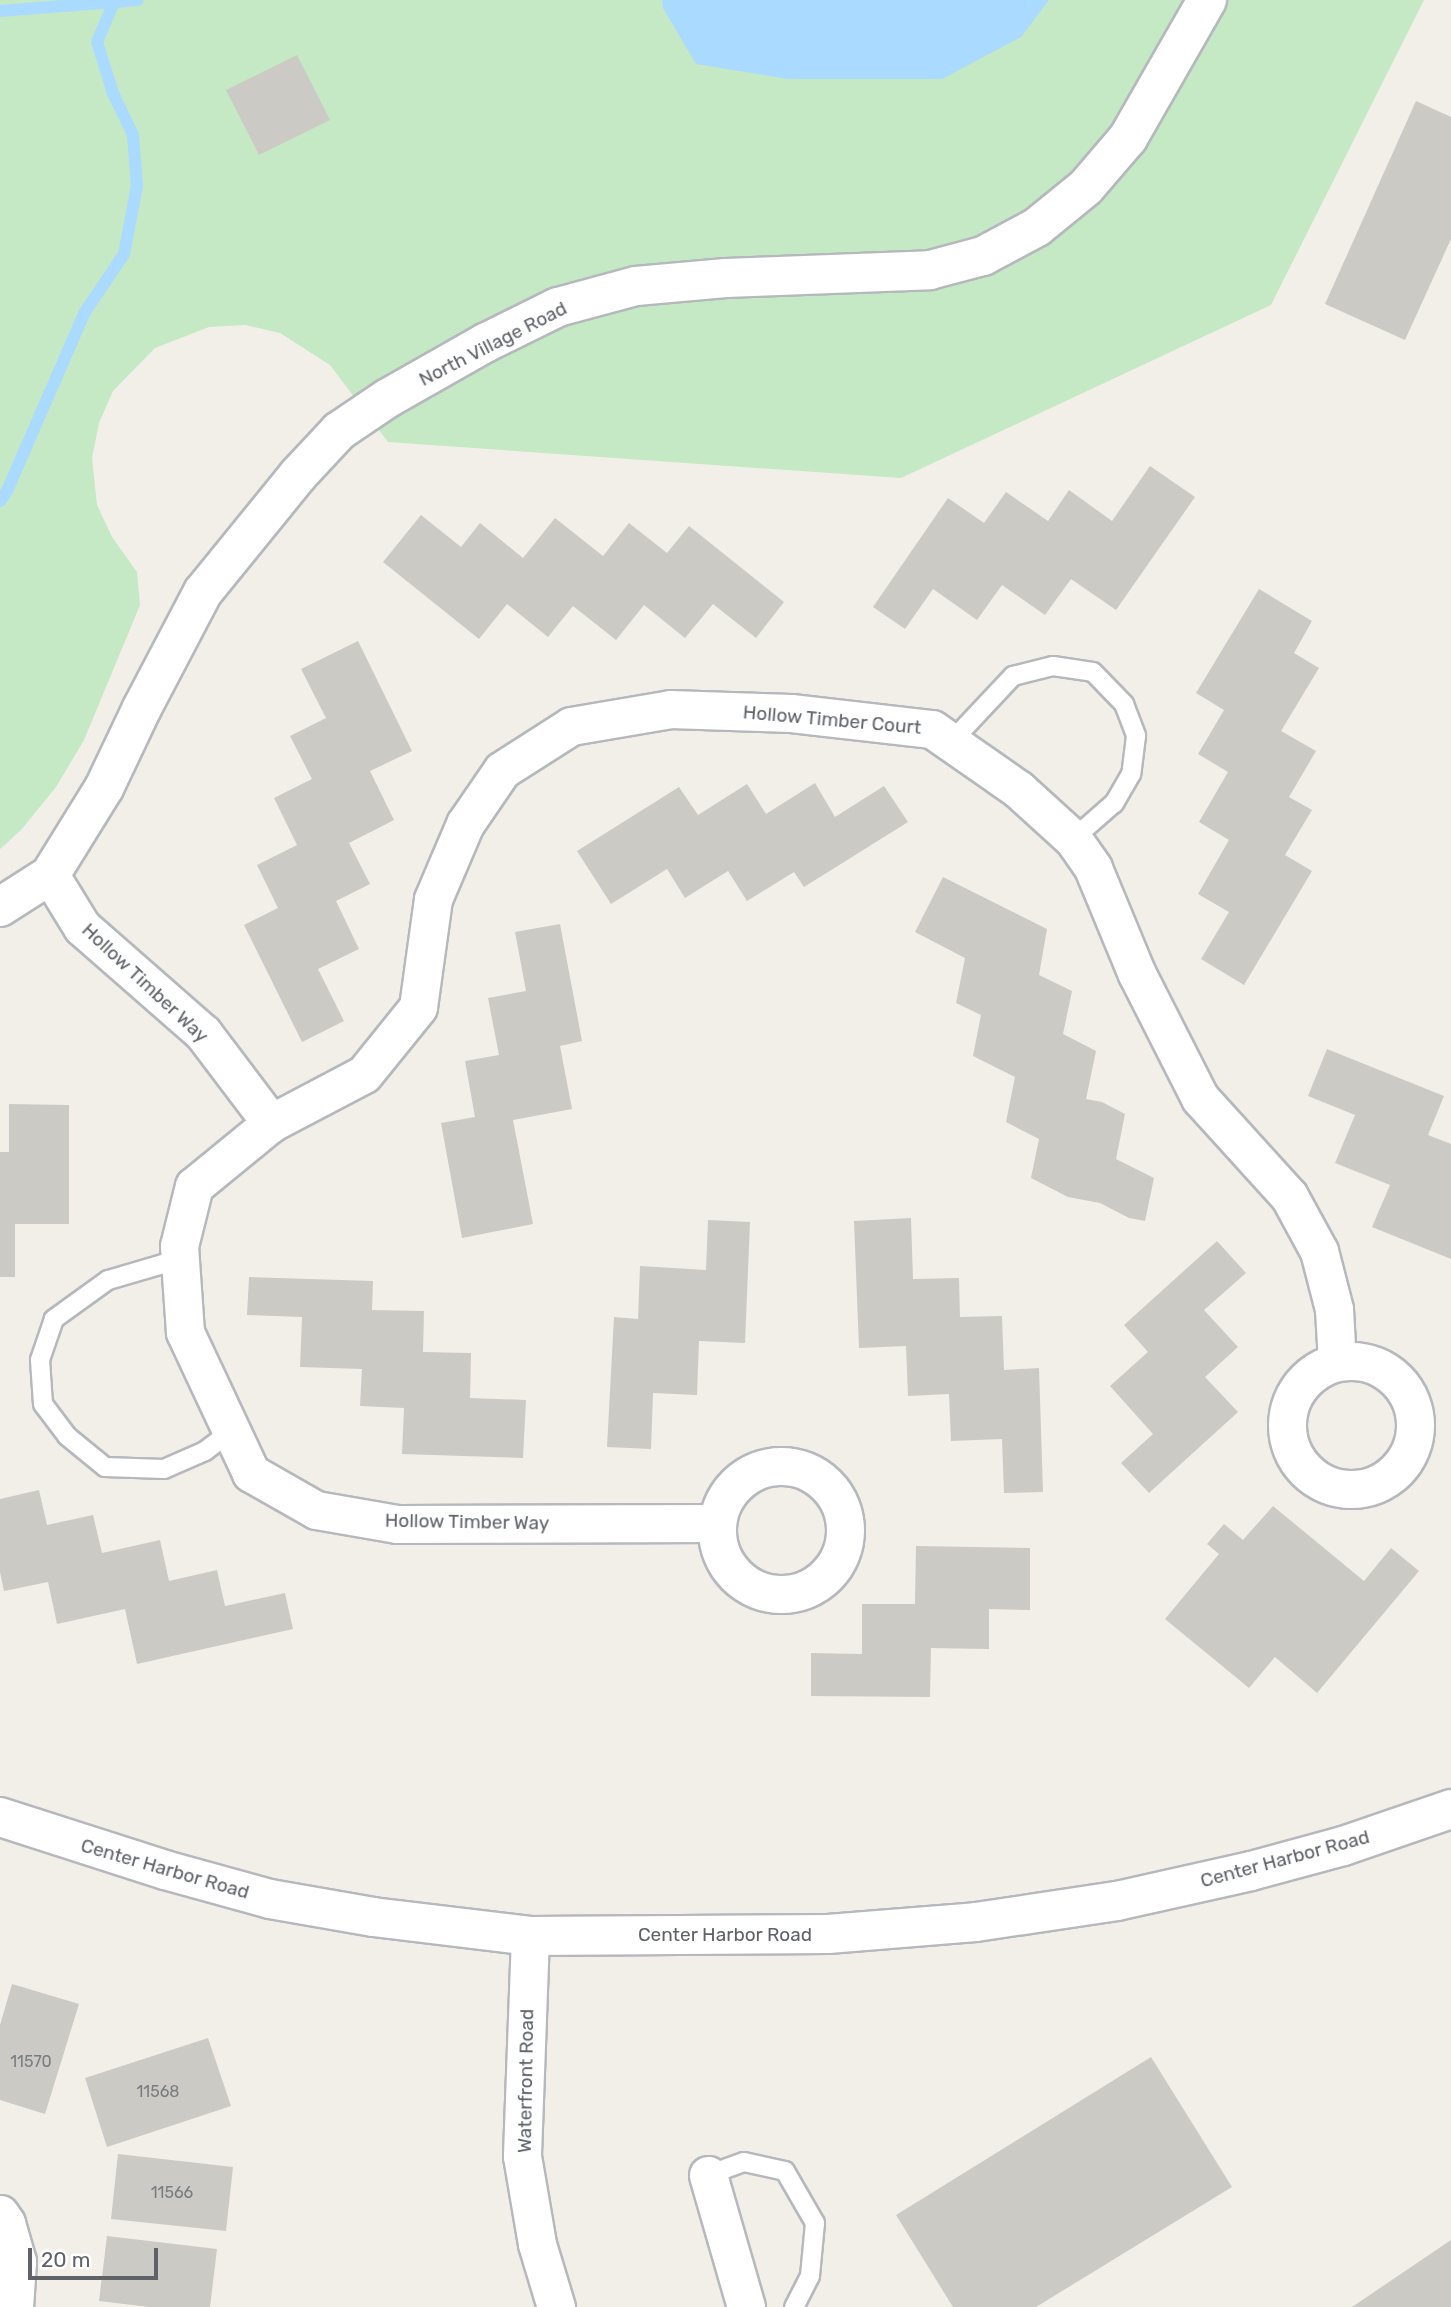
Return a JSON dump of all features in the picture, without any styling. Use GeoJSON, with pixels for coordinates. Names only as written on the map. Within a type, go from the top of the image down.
{"type":"FeatureCollection","features":[{"type":"Feature","properties":{"kind":"street","name":"North Village Road"},"geometry":{"type":"LineString","coordinates":[[0,906],[50,875],[104,788],[142,708],[203,592],[298,475],[339,431],[388,398],[558,307],[636,286],[726,278],[930,270],[983,256],[1037,227],[1086,187],[1128,138],[1207,0]]}},
{"type":"Feature","properties":{"kind":"street","name":"Hollow Timber Court"},"geometry":{"type":"LineString","coordinates":[[271,1123],[364,1073],[418,1007],[433,898],[465,824],[502,770],[571,726],[670,709],[790,713],[932,729],[1018,789],[1073,839],[1093,868],[1137,974],[1200,1098],[1289,1196],[1319,1251],[1334,1309],[1338,1362]]}},
{"type":"Feature","properties":{"kind":"street","name":"Hollow Timber Way"},"geometry":{"type":"LineString","coordinates":[[50,875],[82,927],[203,1033],[271,1123],[194,1186],[179,1246],[185,1332],[251,1473],[316,1510],[397,1524],[717,1523]]}},
{"type":"Feature","properties":{"kind":"street","name":"Center Harbor Road"},"geometry":{"type":"LineString","coordinates":[[0,1817],[165,1870],[270,1899],[373,1917],[530,1936],[828,1934],[976,1922],[1117,1900],[1251,1871],[1343,1846],[1451,1809]]}},
{"type":"Feature","properties":{"kind":"street","name":"Waterfront Road"},"geometry":{"type":"LineString","coordinates":[[530,1936],[522,2156],[537,2244],[556,2307]]}},
{"type":"Feature","properties":{"kind":"street"},"geometry":{"type":"LineString","coordinates":[[708,2175],[746,2307]]}},
{"type":"Feature","properties":{"kind":"street"},"geometry":{"type":"LineString","coordinates":[[0,2214],[6,2223],[17,2261],[14,2307]]}},
{"type":"Feature","properties":{"kind":"lane"},"geometry":{"type":"LineString","coordinates":[[951,742],[1013,676],[1053,666],[1093,672],[1124,704],[1136,736],[1131,774],[1114,803],[1073,839]]}},
{"type":"Feature","properties":{"kind":"lane"},"geometry":{"type":"LineString","coordinates":[[180,1259],[108,1280],[54,1319],[40,1360],[43,1404],[67,1436],[105,1467],[164,1469],[205,1451],[232,1431]]}},
{"type":"Feature","properties":{"kind":"lane"},"geometry":{"type":"LineString","coordinates":[[708,2175],[744,2162],[785,2171],[815,2223],[810,2276],[794,2307]]}},
{"type":"Feature","properties":{"kind":"green space"},"geometry":{"type":"Polygon","coordinates":[[[0,0],[1424,0],[1271,305],[901,478],[388,442],[330,365],[280,333],[245,325],[209,327],[155,348],[113,391],[99,423],[92,458],[97,505],[112,537],[137,572],[140,605],[84,740],[56,787],[21,830],[0,849],[0,0]]]}},
{"type":"Feature","properties":{"kind":"water"},"geometry":{"type":"Polygon","coordinates":[[[662,0],[1049,0],[1021,37],[942,79],[788,79],[696,64],[663,8],[662,0]]]}},
{"type":"Feature","properties":{"kind":"building"},"geometry":{"type":"Polygon","coordinates":[[[297,55],[330,120],[259,155],[226,90],[297,55]]]}},
{"type":"Feature","properties":{"kind":"building"},"geometry":{"type":"Polygon","coordinates":[[[1416,101],[1451,117],[1451,239],[1405,340],[1325,304],[1416,101]]]}},
{"type":"Feature","properties":{"kind":"building"},"geometry":{"type":"Polygon","coordinates":[[[1150,466],[1195,497],[1116,610],[1071,579],[1045,615],[1002,585],[977,620],[933,589],[905,629],[873,607],[948,498],[984,523],[1006,492],[1048,521],[1069,490],[1112,521],[1150,466]]]}},
{"type":"Feature","properties":{"kind":"building"},"geometry":{"type":"Polygon","coordinates":[[[421,515],[461,547],[480,523],[523,558],[555,518],[603,556],[629,523],[667,553],[689,526],[784,602],[756,638],[713,604],[685,638],[644,605],[616,640],[573,606],[548,637],[507,604],[479,639],[383,562],[421,515]]]}},
{"type":"Feature","properties":{"kind":"building"},"geometry":{"type":"Polygon","coordinates":[[[1259,589],[1312,621],[1294,653],[1319,668],[1281,731],[1316,751],[1289,797],[1312,810],[1285,855],[1312,871],[1244,985],[1201,959],[1229,912],[1198,894],[1229,840],[1199,822],[1228,772],[1198,754],[1224,710],[1196,693],[1259,589]]]}},
{"type":"Feature","properties":{"kind":"building"},"geometry":{"type":"Polygon","coordinates":[[[358,641],[412,751],[370,771],[394,820],[349,843],[370,884],[336,901],[359,949],[318,969],[344,1021],[302,1042],[244,925],[278,908],[257,865],[297,845],[274,798],[312,779],[290,736],[326,718],[301,669],[358,641]]]}},
{"type":"Feature","properties":{"kind":"building"},"geometry":{"type":"Polygon","coordinates":[[[815,783],[835,817],[884,786],[908,822],[804,887],[794,872],[747,901],[728,871],[685,898],[667,869],[611,904],[577,851],[679,787],[698,815],[747,784],[766,814],[815,783]]]}},
{"type":"Feature","properties":{"kind":"building"},"geometry":{"type":"Polygon","coordinates":[[[943,877],[1047,929],[1039,975],[1072,991],[1063,1034],[1096,1051],[1086,1099],[1102,1102],[1125,1114],[1116,1159],[1154,1178],[1145,1221],[1129,1218],[1100,1203],[1068,1197],[1031,1178],[1039,1139],[1006,1122],[1015,1077],[973,1056],[981,1015],[956,1003],[965,958],[915,932],[943,877]]]}},
{"type":"Feature","properties":{"kind":"building"},"geometry":{"type":"Polygon","coordinates":[[[560,924],[582,1041],[560,1046],[572,1109],[513,1120],[533,1224],[462,1238],[441,1123],[475,1117],[465,1061],[499,1055],[488,998],[526,991],[515,932],[560,924]]]}},
{"type":"Feature","properties":{"kind":"building"},"geometry":{"type":"Polygon","coordinates":[[[1327,1049],[1444,1096],[1428,1135],[1451,1144],[1451,1259],[1372,1227],[1390,1185],[1335,1163],[1355,1115],[1308,1096],[1327,1049]]]}},
{"type":"Feature","properties":{"kind":"building"},"geometry":{"type":"Polygon","coordinates":[[[9,1104],[69,1105],[69,1224],[15,1224],[15,1277],[0,1277],[0,1152],[9,1152],[9,1104]]]}},
{"type":"Feature","properties":{"kind":"building"},"geometry":{"type":"Polygon","coordinates":[[[911,1218],[913,1279],[959,1278],[960,1317],[1002,1316],[1004,1370],[1039,1368],[1043,1492],[1004,1493],[1002,1439],[951,1441],[949,1394],[908,1396],[906,1346],[859,1348],[854,1221],[911,1218]]]}},
{"type":"Feature","properties":{"kind":"building"},"geometry":{"type":"Polygon","coordinates":[[[708,1220],[750,1222],[745,1343],[699,1341],[697,1395],[653,1393],[651,1449],[607,1447],[614,1317],[638,1319],[640,1266],[706,1270],[708,1220]]]}},
{"type":"Feature","properties":{"kind":"building"},"geometry":{"type":"Polygon","coordinates":[[[1217,1241],[1246,1273],[1204,1310],[1238,1347],[1205,1377],[1238,1412],[1149,1493],[1121,1463],[1153,1434],[1110,1386],[1148,1352],[1124,1325],[1217,1241]]]}},
{"type":"Feature","properties":{"kind":"building"},"geometry":{"type":"Polygon","coordinates":[[[249,1277],[373,1281],[372,1310],[424,1311],[423,1352],[471,1353],[470,1398],[526,1400],[523,1458],[402,1454],[404,1408],[360,1406],[362,1369],[300,1367],[302,1317],[247,1315],[249,1277]]]}},
{"type":"Feature","properties":{"kind":"building"},"geometry":{"type":"Polygon","coordinates":[[[39,1490],[47,1525],[93,1515],[102,1553],[160,1540],[169,1581],[217,1570],[225,1606],[285,1593],[293,1629],[137,1664],[125,1609],[57,1624],[48,1582],[4,1591],[0,1572],[0,1499],[39,1490]]]}},
{"type":"Feature","properties":{"kind":"building"},"geometry":{"type":"Polygon","coordinates":[[[1273,1506],[1364,1581],[1391,1548],[1419,1571],[1317,1693],[1275,1657],[1249,1688],[1165,1619],[1219,1554],[1207,1544],[1224,1524],[1243,1540],[1273,1506]]]}},
{"type":"Feature","properties":{"kind":"building"},"geometry":{"type":"Polygon","coordinates":[[[916,1546],[1030,1548],[1030,1610],[989,1609],[989,1649],[931,1648],[930,1697],[811,1696],[811,1653],[862,1654],[862,1604],[915,1604],[916,1546]]]}},
{"type":"Feature","properties":{"kind":"building"},"geometry":{"type":"Polygon","coordinates":[[[12,1984],[79,2004],[45,2114],[0,2100],[0,2025],[12,1984]]]}},
{"type":"Feature","properties":{"kind":"building"},"geometry":{"type":"Polygon","coordinates":[[[208,2038],[231,2106],[107,2147],[85,2078],[208,2038]]]}},
{"type":"Feature","properties":{"kind":"building"},"geometry":{"type":"Polygon","coordinates":[[[1151,2057],[1232,2187],[1036,2307],[953,2307],[896,2215],[1151,2057]]]}},
{"type":"Feature","properties":{"kind":"building"},"geometry":{"type":"Polygon","coordinates":[[[118,2154],[233,2167],[226,2231],[111,2219],[118,2154]]]}},
{"type":"Feature","properties":{"kind":"building"},"geometry":{"type":"Polygon","coordinates":[[[107,2236],[217,2249],[210,2307],[149,2307],[99,2301],[107,2236]]]}},
{"type":"Feature","properties":{"kind":"building"},"geometry":{"type":"Polygon","coordinates":[[[1451,2240],[1451,2307],[1352,2307],[1451,2240]]]}},
{"type":"Feature","properties":{"kind":"waterway"},"geometry":{"type":"LineString","coordinates":[[0,11],[138,0]]}},
{"type":"Feature","properties":{"kind":"waterway"},"geometry":{"type":"LineString","coordinates":[[0,501],[7,491],[85,312],[124,254],[137,186],[133,135],[113,93],[97,42],[114,2]]}}]}
